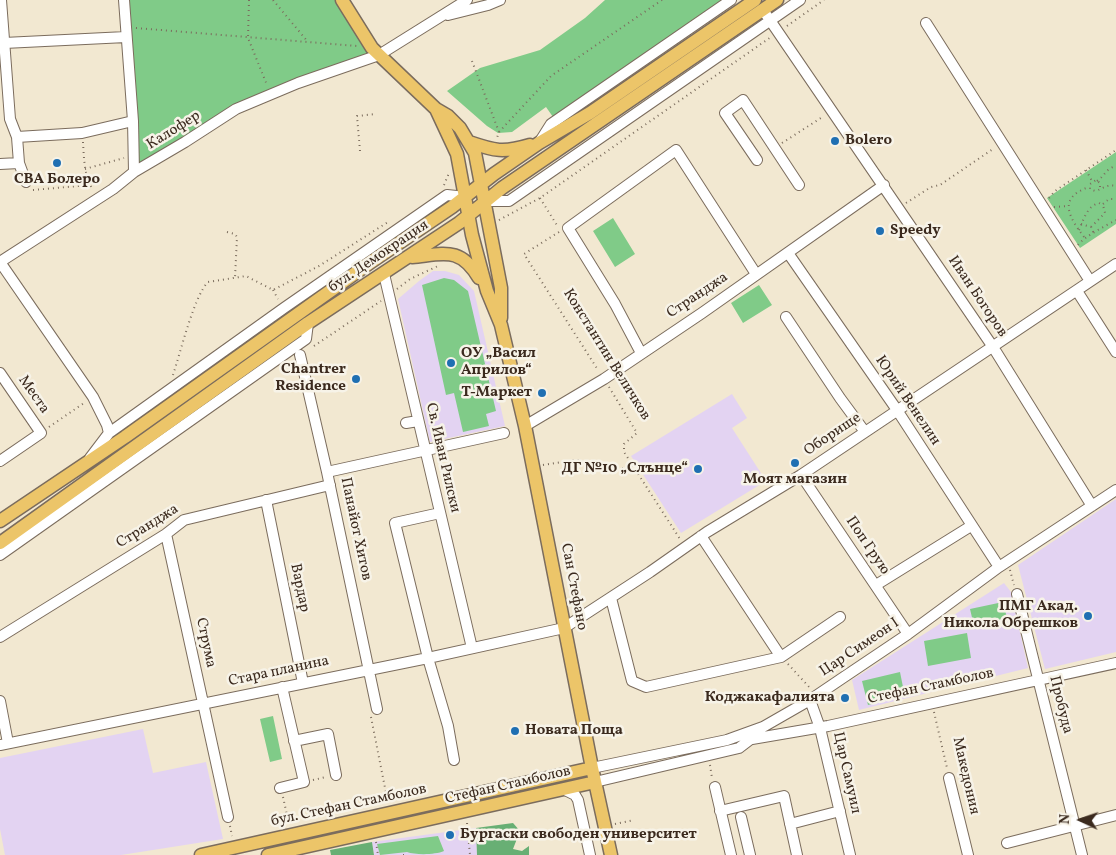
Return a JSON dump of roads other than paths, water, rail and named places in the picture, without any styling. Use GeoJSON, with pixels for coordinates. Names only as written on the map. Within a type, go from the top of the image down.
{"type":"FeatureCollection","features":[{"type":"Feature","properties":{"kind":"main road"},"geometry":{"type":"LineString","coordinates":[[342,0],[376,51],[436,109],[448,116],[460,128],[475,154],[481,184]]}},
{"type":"Feature","properties":{"kind":"main road","name":"бул. Демокрация"},"geometry":{"type":"LineString","coordinates":[[0,521],[85,464],[466,197],[481,184],[539,143],[590,113],[759,5],[777,0]]}},
{"type":"Feature","properties":{"kind":"main road","name":"бул. Демокрация"},"geometry":{"type":"LineString","coordinates":[[0,543],[308,323],[384,274],[469,215],[484,202],[759,5]]}},
{"type":"Feature","properties":{"kind":"main road"},"geometry":{"type":"LineString","coordinates":[[436,109],[457,154],[466,197]]}},
{"type":"Feature","properties":{"kind":"main road"},"geometry":{"type":"LineString","coordinates":[[469,142],[493,150],[513,150],[539,143]]}},
{"type":"Feature","properties":{"kind":"main road","name":"Сан Стефано"},"geometry":{"type":"LineString","coordinates":[[481,184],[501,288],[501,325]]}},
{"type":"Feature","properties":{"kind":"main road","name":"Сан Стефано"},"geometry":{"type":"LineString","coordinates":[[466,197],[486,291],[501,325],[525,426],[592,768],[612,855]]}},
{"type":"Feature","properties":{"kind":"main road"},"geometry":{"type":"LineString","coordinates":[[409,257],[448,254],[464,259],[471,265],[486,291]]}},
{"type":"Feature","properties":{"kind":"main road","name":"бул. Стефан Стамболов"},"geometry":{"type":"LineString","coordinates":[[201,855],[592,768]]}},
{"type":"Feature","properties":{"kind":"main road","name":"Стефан Стамболов"},"geometry":{"type":"LineString","coordinates":[[268,855],[595,782]]}},
{"type":"Feature","properties":{"kind":"street"},"geometry":{"type":"LineString","coordinates":[[1,0],[4,43],[3,80],[10,118],[17,138],[19,163],[26,182]]}},
{"type":"Feature","properties":{"kind":"street"},"geometry":{"type":"LineString","coordinates":[[124,0],[133,121],[134,172]]}},
{"type":"Feature","properties":{"kind":"street","name":"Калофер"},"geometry":{"type":"LineString","coordinates":[[0,262],[98,198],[134,172],[236,109],[376,51],[467,0]]}},
{"type":"Feature","properties":{"kind":"street"},"geometry":{"type":"LineString","coordinates":[[439,17],[488,5],[500,0]]}},
{"type":"Feature","properties":{"kind":"street","name":"бул. Демокрация"},"geometry":{"type":"LineString","coordinates":[[539,143],[551,124],[731,0]]}},
{"type":"Feature","properties":{"kind":"street"},"geometry":{"type":"LineString","coordinates":[[484,202],[509,201],[800,0]]}},
{"type":"Feature","properties":{"kind":"street","name":"Иван Богоров"},"geometry":{"type":"LineString","coordinates":[[759,5],[884,185],[993,347],[1092,506]]}},
{"type":"Feature","properties":{"kind":"street"},"geometry":{"type":"LineString","coordinates":[[926,23],[1090,281]]}},
{"type":"Feature","properties":{"kind":"street"},"geometry":{"type":"LineString","coordinates":[[4,43],[126,32]]}},
{"type":"Feature","properties":{"kind":"street"},"geometry":{"type":"LineString","coordinates":[[757,160],[725,113],[743,100],[799,185]]}},
{"type":"Feature","properties":{"kind":"street"},"geometry":{"type":"LineString","coordinates":[[17,138],[82,133],[133,121]]}},
{"type":"Feature","properties":{"kind":"street"},"geometry":{"type":"LineString","coordinates":[[641,353],[615,304],[568,228],[676,150],[756,274]]}},
{"type":"Feature","properties":{"kind":"street"},"geometry":{"type":"LineString","coordinates":[[0,164],[19,163]]}},
{"type":"Feature","properties":{"kind":"street","name":"Странджа"},"geometry":{"type":"LineString","coordinates":[[525,426],[604,379],[884,185]]}},
{"type":"Feature","properties":{"kind":"street"},"geometry":{"type":"LineString","coordinates":[[85,464],[109,433],[292,302],[447,195],[466,197]]}},
{"type":"Feature","properties":{"kind":"street","name":"Юрий Венелин"},"geometry":{"type":"LineString","coordinates":[[788,253],[897,410],[971,526],[1003,564]]}},
{"type":"Feature","properties":{"kind":"street"},"geometry":{"type":"LineString","coordinates":[[0,262],[93,396],[109,433]]}},
{"type":"Feature","properties":{"kind":"street","name":"Оборище"},"geometry":{"type":"LineString","coordinates":[[564,628],[701,536],[801,475],[1116,264]]}},
{"type":"Feature","properties":{"kind":"street","name":"Св. Иван Рилски"},"geometry":{"type":"LineString","coordinates":[[384,274],[472,648]]}},
{"type":"Feature","properties":{"kind":"street"},"geometry":{"type":"LineString","coordinates":[[1077,291],[1116,352]]}},
{"type":"Feature","properties":{"kind":"street"},"geometry":{"type":"LineString","coordinates":[[786,316],[840,398],[865,432]]}},
{"type":"Feature","properties":{"kind":"street"},"geometry":{"type":"LineString","coordinates":[[0,555],[306,339],[308,323]]}},
{"type":"Feature","properties":{"kind":"street","name":"Панайот Хитов"},"geometry":{"type":"LineString","coordinates":[[300,355],[369,669],[373,709]]}},
{"type":"Feature","properties":{"kind":"street","name":"Места"},"geometry":{"type":"LineString","coordinates":[[0,373],[4,387],[41,433],[0,460]]}},
{"type":"Feature","properties":{"kind":"street"},"geometry":{"type":"LineString","coordinates":[[406,423],[418,421]]}},
{"type":"Feature","properties":{"kind":"street"},"geometry":{"type":"LineString","coordinates":[[327,472],[504,433]]}},
{"type":"Feature","properties":{"kind":"street","name":"Поп Грую"},"geometry":{"type":"LineString","coordinates":[[801,475],[908,634]]}},
{"type":"Feature","properties":{"kind":"street","name":"Странджа"},"geometry":{"type":"LineString","coordinates":[[0,637],[166,534],[184,520],[330,485]]}},
{"type":"Feature","properties":{"kind":"street","name":"Цар Симеон I"},"geometry":{"type":"LineString","coordinates":[[592,768],[726,740],[763,727],[813,698],[908,634],[1003,564],[1116,490]]}},
{"type":"Feature","properties":{"kind":"street","name":"Вардар"},"geometry":{"type":"LineString","coordinates":[[266,500],[303,682]]}},
{"type":"Feature","properties":{"kind":"street"},"geometry":{"type":"LineString","coordinates":[[440,513],[395,523],[428,658],[448,726],[454,760]]}},
{"type":"Feature","properties":{"kind":"street"},"geometry":{"type":"LineString","coordinates":[[876,586],[971,526]]}},
{"type":"Feature","properties":{"kind":"street","name":"Струма"},"geometry":{"type":"LineString","coordinates":[[166,534],[228,817]]}},
{"type":"Feature","properties":{"kind":"street"},"geometry":{"type":"LineString","coordinates":[[701,536],[781,657]]}},
{"type":"Feature","properties":{"kind":"street","name":"Пробуда"},"geometry":{"type":"LineString","coordinates":[[1017,594],[1082,855]]}},
{"type":"Feature","properties":{"kind":"street"},"geometry":{"type":"LineString","coordinates":[[611,598],[632,681],[646,687],[781,657],[840,617]]}},
{"type":"Feature","properties":{"kind":"street","name":"Стара планина"},"geometry":{"type":"LineString","coordinates":[[4,744],[428,658],[564,628]]}},
{"type":"Feature","properties":{"kind":"street","name":"Стефан Стамболов"},"geometry":{"type":"LineString","coordinates":[[752,739],[820,728],[1116,663]]}},
{"type":"Feature","properties":{"kind":"street"},"geometry":{"type":"LineString","coordinates":[[280,788],[304,782],[282,687]]}},
{"type":"Feature","properties":{"kind":"street","name":"Цар Самуил"},"geometry":{"type":"LineString","coordinates":[[813,698],[850,855]]}},
{"type":"Feature","properties":{"kind":"street"},"geometry":{"type":"LineString","coordinates":[[0,701],[4,744]]}},
{"type":"Feature","properties":{"kind":"street","name":"Стефан Стамболов"},"geometry":{"type":"LineString","coordinates":[[595,782],[739,748],[752,739],[763,727]]}},
{"type":"Feature","properties":{"kind":"street"},"geometry":{"type":"LineString","coordinates":[[294,742],[328,734],[336,775]]}},
{"type":"Feature","properties":{"kind":"street","name":"Македония"},"geometry":{"type":"LineString","coordinates":[[949,778],[968,855]]}},
{"type":"Feature","properties":{"kind":"street"},"geometry":{"type":"LineString","coordinates":[[715,787],[731,855]]}},
{"type":"Feature","properties":{"kind":"street"},"geometry":{"type":"LineString","coordinates":[[565,790],[575,795],[578,800],[590,855]]}},
{"type":"Feature","properties":{"kind":"street"},"geometry":{"type":"LineString","coordinates":[[720,811],[784,796],[797,855]]}},
{"type":"Feature","properties":{"kind":"street"},"geometry":{"type":"LineString","coordinates":[[790,824],[840,811]]}},
{"type":"Feature","properties":{"kind":"street"},"geometry":{"type":"LineString","coordinates":[[1007,843],[1116,815]]}},
{"type":"Feature","properties":{"kind":"street"},"geometry":{"type":"LineString","coordinates":[[741,818],[750,855]]}},
{"type":"Feature","properties":{"kind":"place","name":"Bolero"},"geometry":{"type":"Point","coordinates":[835,141]}},
{"type":"Feature","properties":{"kind":"place","name":"CBA Болеро"},"geometry":{"type":"Point","coordinates":[57,163]}},
{"type":"Feature","properties":{"kind":"place","name":"Speedy"},"geometry":{"type":"Point","coordinates":[880,231]}},
{"type":"Feature","properties":{"kind":"place","name":"ОУ „Васил Априлов“"},"geometry":{"type":"Point","coordinates":[451,363]}},
{"type":"Feature","properties":{"kind":"place","name":"Chantrer Residence"},"geometry":{"type":"Point","coordinates":[356,379]}},
{"type":"Feature","properties":{"kind":"place","name":"Т-Маркет"},"geometry":{"type":"Point","coordinates":[542,393]}},
{"type":"Feature","properties":{"kind":"place","name":"Моят магазин"},"geometry":{"type":"Point","coordinates":[795,463]}},
{"type":"Feature","properties":{"kind":"place","name":"ДГ №10 „Слънце“"},"geometry":{"type":"Point","coordinates":[698,469]}},
{"type":"Feature","properties":{"kind":"place","name":"ПМГ Акад. Никола Обрешков"},"geometry":{"type":"Point","coordinates":[1088,616]}},
{"type":"Feature","properties":{"kind":"place","name":"Коджакафалията"},"geometry":{"type":"Point","coordinates":[845,698]}},
{"type":"Feature","properties":{"kind":"place","name":"Новата Поща"},"geometry":{"type":"Point","coordinates":[515,731]}},
{"type":"Feature","properties":{"kind":"place","name":"Бургаски свободен университет"},"geometry":{"type":"Point","coordinates":[450,835]}}]}
